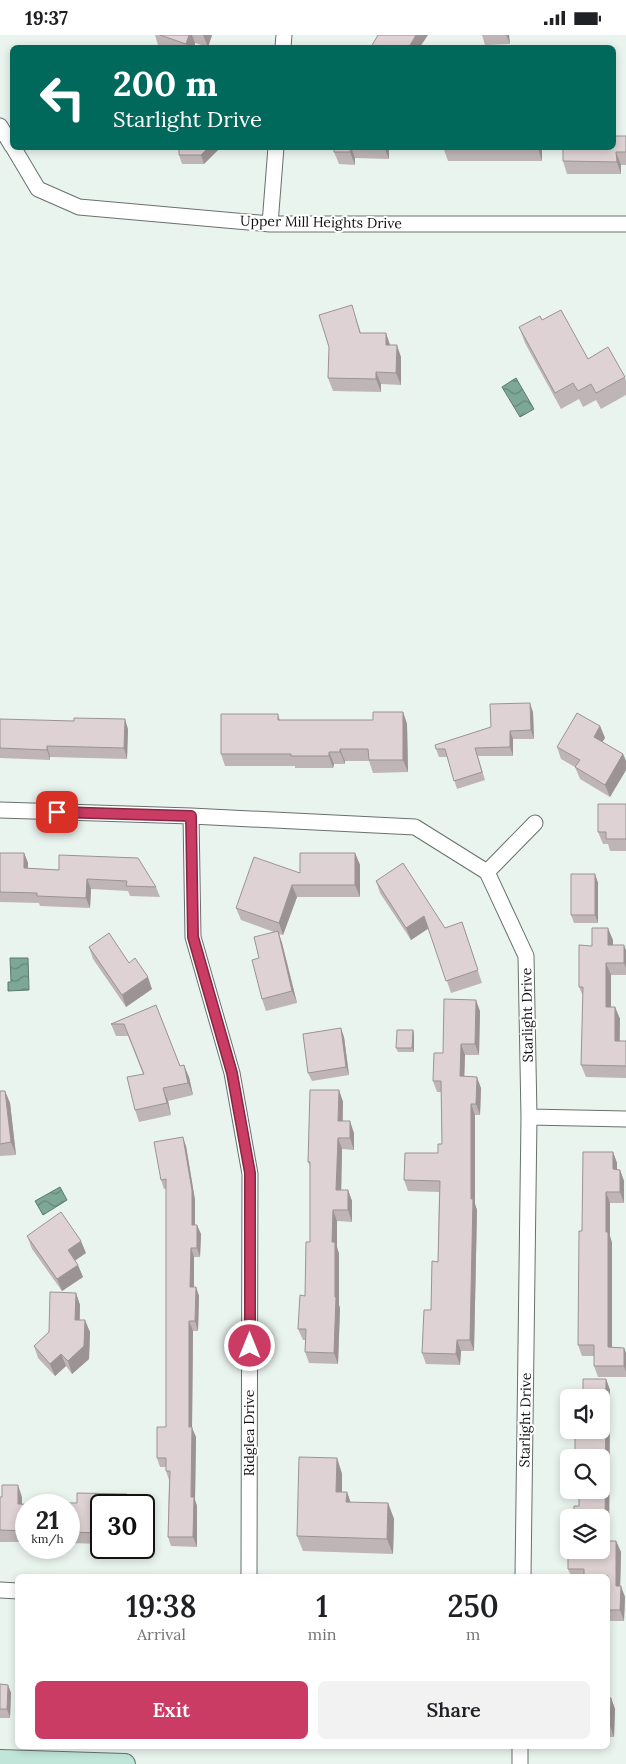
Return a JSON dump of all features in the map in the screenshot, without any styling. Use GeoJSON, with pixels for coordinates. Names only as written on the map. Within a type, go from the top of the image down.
{"type":"FeatureCollection","features":[{"type":"Feature","properties":{"kind":"street","name":"Upper Mill Heights Drive"},"geometry":{"type":"LineString","coordinates":[[0,125],[10,142]]}},
{"type":"Feature","properties":{"kind":"street","name":"Upper Mill Heights Drive"},"geometry":{"type":"LineString","coordinates":[[15,150],[38,189],[79,207],[270,224],[626,224]]}},
{"type":"Feature","properties":{"kind":"street"},"geometry":{"type":"LineString","coordinates":[[270,224],[276,150]]}},
{"type":"Feature","properties":{"kind":"street"},"geometry":{"type":"LineString","coordinates":[[0,810],[191,816],[415,827],[487,872],[535,823]]}},
{"type":"Feature","properties":{"kind":"street","name":"Ridglea Drive"},"geometry":{"type":"LineString","coordinates":[[191,816],[193,937],[232,1073],[250,1173],[250,1574]]}},
{"type":"Feature","properties":{"kind":"street","name":"Starlight Drive"},"geometry":{"type":"LineString","coordinates":[[487,872],[526,956],[529,1117],[523,1574]]}},
{"type":"Feature","properties":{"kind":"street"},"geometry":{"type":"LineString","coordinates":[[529,1117],[626,1119]]}},
{"type":"Feature","properties":{"kind":"street"},"geometry":{"type":"LineString","coordinates":[[0,1590],[15,1591]]}},
{"type":"Feature","properties":{"kind":"street"},"geometry":{"type":"LineString","coordinates":[[520,1749],[520,1764]]}},
{"type":"Feature","properties":{"kind":"street"},"geometry":{"type":"LineString","coordinates":[[0,1761],[124,1764]]}},
{"type":"Feature","properties":{"kind":"water"},"geometry":{"type":"Polygon","coordinates":[[[516,378],[534,409],[520,417],[502,387],[516,378]]]}},
{"type":"Feature","properties":{"kind":"water"},"geometry":{"type":"Polygon","coordinates":[[[10,958],[28,958],[29,990],[8,991],[8,982],[11,982],[10,958]]]}},
{"type":"Feature","properties":{"kind":"water"},"geometry":{"type":"Polygon","coordinates":[[[60,1187],[67,1200],[43,1215],[35,1201],[60,1187]]]}},
{"type":"Feature","properties":{"kind":"building"},"geometry":{"type":"Polygon","coordinates":[[[160,35],[189,35],[186,44],[160,35]]]}},
{"type":"Feature","properties":{"kind":"building"},"geometry":{"type":"Polygon","coordinates":[[[378,35],[416,35],[410,45],[372,45],[378,35]]]}},
{"type":"Feature","properties":{"kind":"building"},"geometry":{"type":"Polygon","coordinates":[[[616,136],[626,136],[626,152],[616,152],[617,162],[563,161],[563,150],[616,150],[616,136]]]}},
{"type":"Feature","properties":{"kind":"building"},"geometry":{"type":"Polygon","coordinates":[[[179,150],[206,150],[201,155],[179,155],[179,150]]]}},
{"type":"Feature","properties":{"kind":"building"},"geometry":{"type":"Polygon","coordinates":[[[334,150],[350,150],[350,152],[334,152],[334,150]]]}},
{"type":"Feature","properties":{"kind":"building"},"geometry":{"type":"Polygon","coordinates":[[[352,305],[360,333],[386,333],[386,345],[397,345],[396,373],[376,372],[376,379],[328,378],[329,347],[319,315],[352,305]]]}},
{"type":"Feature","properties":{"kind":"building"},"geometry":{"type":"Polygon","coordinates":[[[561,310],[588,359],[608,347],[625,377],[596,393],[591,384],[578,391],[573,383],[555,393],[519,327],[540,316],[542,320],[561,310]]]}},
{"type":"Feature","properties":{"kind":"building"},"geometry":{"type":"Polygon","coordinates":[[[530,703],[531,730],[510,731],[510,747],[475,748],[482,772],[454,781],[445,749],[436,749],[435,745],[491,727],[490,704],[530,703]]]}},
{"type":"Feature","properties":{"kind":"building"},"geometry":{"type":"Polygon","coordinates":[[[373,712],[403,712],[403,760],[369,760],[368,749],[340,749],[340,752],[329,752],[329,756],[221,754],[221,714],[278,714],[278,720],[373,720],[373,712]]]}},
{"type":"Feature","properties":{"kind":"building"},"geometry":{"type":"Polygon","coordinates":[[[577,713],[600,726],[594,737],[623,754],[605,785],[575,767],[580,760],[557,747],[577,713]]]}},
{"type":"Feature","properties":{"kind":"building"},"geometry":{"type":"Polygon","coordinates":[[[74,718],[125,719],[124,748],[47,746],[47,750],[0,748],[0,719],[74,721],[74,718]]]}},
{"type":"Feature","properties":{"kind":"building"},"geometry":{"type":"Polygon","coordinates":[[[598,804],[626,804],[626,839],[606,839],[606,832],[598,832],[598,804]]]}},
{"type":"Feature","properties":{"kind":"building"},"geometry":{"type":"Polygon","coordinates":[[[0,853],[24,853],[24,868],[59,870],[59,855],[138,858],[156,887],[126,886],[127,881],[87,879],[86,898],[37,896],[37,893],[0,892],[0,853]]]}},
{"type":"Feature","properties":{"kind":"building"},"geometry":{"type":"Polygon","coordinates":[[[300,853],[355,853],[355,885],[292,885],[279,923],[236,908],[254,857],[300,873],[300,853]]]}},
{"type":"Feature","properties":{"kind":"building"},"geometry":{"type":"Polygon","coordinates":[[[403,863],[445,928],[462,922],[478,970],[446,981],[424,916],[406,928],[376,881],[403,863]]]}},
{"type":"Feature","properties":{"kind":"building"},"geometry":{"type":"Polygon","coordinates":[[[571,874],[595,874],[595,915],[571,915],[571,874]]]}},
{"type":"Feature","properties":{"kind":"building"},"geometry":{"type":"Polygon","coordinates":[[[592,928],[608,928],[608,945],[624,945],[624,963],[606,963],[606,1007],[615,1007],[615,1041],[626,1041],[626,1066],[581,1065],[583,987],[579,987],[579,945],[592,946],[592,928]]]}},
{"type":"Feature","properties":{"kind":"building"},"geometry":{"type":"Polygon","coordinates":[[[278,931],[292,991],[262,999],[252,960],[259,958],[254,937],[278,931]]]}},
{"type":"Feature","properties":{"kind":"building"},"geometry":{"type":"Polygon","coordinates":[[[109,933],[129,963],[135,958],[148,977],[122,995],[89,947],[109,933]]]}},
{"type":"Feature","properties":{"kind":"building"},"geometry":{"type":"Polygon","coordinates":[[[444,999],[476,1000],[475,1044],[461,1044],[460,1076],[477,1077],[476,1104],[471,1104],[471,1199],[473,1199],[470,1340],[457,1340],[456,1354],[422,1353],[424,1310],[431,1310],[432,1261],[438,1262],[440,1181],[404,1180],[405,1153],[438,1153],[438,1144],[442,1144],[441,1081],[433,1081],[434,1053],[443,1053],[444,999]]]}},
{"type":"Feature","properties":{"kind":"building"},"geometry":{"type":"Polygon","coordinates":[[[156,1005],[180,1066],[184,1065],[188,1083],[163,1088],[167,1103],[135,1110],[127,1077],[144,1074],[124,1024],[111,1024],[156,1005]]]}},
{"type":"Feature","properties":{"kind":"building"},"geometry":{"type":"Polygon","coordinates":[[[341,1028],[346,1067],[308,1073],[303,1034],[341,1028]]]}},
{"type":"Feature","properties":{"kind":"building"},"geometry":{"type":"Polygon","coordinates":[[[397,1030],[413,1030],[412,1048],[396,1048],[397,1030]]]}},
{"type":"Feature","properties":{"kind":"building"},"geometry":{"type":"Polygon","coordinates":[[[310,1090],[339,1090],[338,1121],[350,1121],[350,1138],[338,1138],[336,1190],[348,1190],[348,1210],[333,1210],[332,1242],[335,1242],[336,1297],[334,1353],[305,1352],[306,1329],[298,1329],[300,1295],[305,1296],[306,1242],[310,1242],[310,1162],[308,1162],[310,1090]]]}},
{"type":"Feature","properties":{"kind":"building"},"geometry":{"type":"Polygon","coordinates":[[[0,1091],[5,1091],[11,1142],[0,1144],[0,1091]]]}},
{"type":"Feature","properties":{"kind":"building"},"geometry":{"type":"Polygon","coordinates":[[[183,1137],[192,1190],[192,1225],[197,1225],[197,1248],[191,1248],[190,1287],[196,1287],[195,1321],[189,1321],[189,1427],[192,1427],[191,1497],[194,1497],[193,1537],[168,1537],[170,1471],[166,1471],[166,1458],[157,1458],[157,1427],[166,1427],[166,1179],[161,1180],[154,1142],[183,1137]]]}},
{"type":"Feature","properties":{"kind":"building"},"geometry":{"type":"Polygon","coordinates":[[[583,1152],[613,1152],[613,1169],[620,1170],[620,1192],[606,1192],[608,1347],[624,1348],[624,1366],[594,1366],[594,1345],[578,1345],[579,1231],[582,1231],[583,1152]]]}},
{"type":"Feature","properties":{"kind":"building"},"geometry":{"type":"Polygon","coordinates":[[[61,1212],[81,1241],[68,1250],[78,1265],[57,1279],[27,1236],[61,1212]]]}},
{"type":"Feature","properties":{"kind":"building"},"geometry":{"type":"Polygon","coordinates":[[[50,1292],[76,1293],[75,1320],[85,1320],[84,1346],[68,1361],[61,1354],[50,1364],[34,1346],[49,1332],[50,1292]]]}},
{"type":"Feature","properties":{"kind":"building"},"geometry":{"type":"Polygon","coordinates":[[[583,1379],[606,1379],[606,1389],[583,1389],[583,1379]]]}},
{"type":"Feature","properties":{"kind":"building"},"geometry":{"type":"Polygon","coordinates":[[[575,1439],[606,1439],[606,1449],[575,1449],[575,1439]]]}},
{"type":"Feature","properties":{"kind":"building"},"geometry":{"type":"Polygon","coordinates":[[[299,1457],[337,1458],[336,1492],[347,1492],[346,1502],[388,1503],[387,1539],[297,1536],[299,1457]]]}},
{"type":"Feature","properties":{"kind":"building"},"geometry":{"type":"Polygon","coordinates":[[[2,1485],[18,1485],[18,1494],[15,1494],[15,1531],[0,1530],[0,1497],[2,1497],[2,1485]]]}},
{"type":"Feature","properties":{"kind":"building"},"geometry":{"type":"Polygon","coordinates":[[[77,1493],[127,1494],[90,1494],[90,1533],[80,1532],[80,1494],[77,1493]]]}},
{"type":"Feature","properties":{"kind":"building"},"geometry":{"type":"Polygon","coordinates":[[[579,1499],[605,1499],[605,1509],[574,1509],[574,1506],[579,1506],[579,1499]]]}},
{"type":"Feature","properties":{"kind":"building"},"geometry":{"type":"Polygon","coordinates":[[[610,1541],[616,1541],[616,1586],[621,1586],[620,1610],[610,1610],[610,1574],[584,1574],[584,1569],[568,1569],[568,1559],[610,1559],[610,1541]]]}},
{"type":"Feature","properties":{"kind":"building"},"geometry":{"type":"Polygon","coordinates":[[[0,1684],[8,1685],[7,1709],[0,1709],[0,1684]]]}},
{"type":"Feature","properties":{"kind":"route"},"geometry":{"type":"LineString","coordinates":[[57,812],[191,816],[193,937],[232,1073],[250,1173],[250,1346]]}}]}
